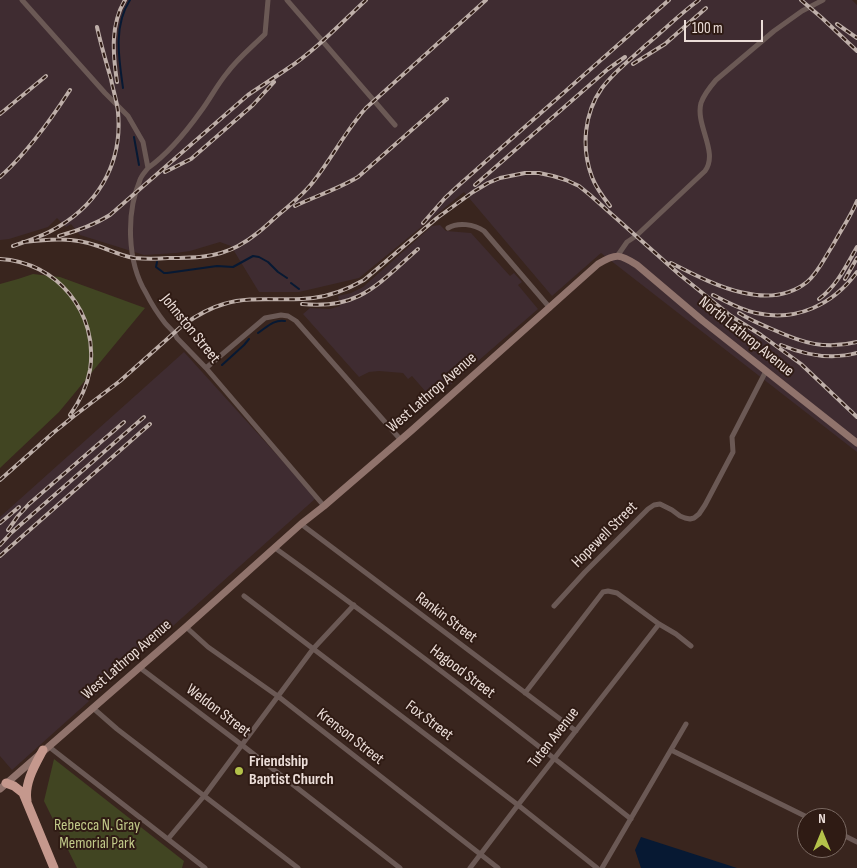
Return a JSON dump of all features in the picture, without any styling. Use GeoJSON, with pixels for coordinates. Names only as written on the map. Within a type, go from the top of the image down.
{"type":"FeatureCollection","features":[{"type":"Feature","properties":{"kind":"highway"},"geometry":{"type":"LineString","coordinates":[[27,803],[26,796],[29,779],[37,761],[46,748]]}},
{"type":"Feature","properties":{"kind":"highway"},"geometry":{"type":"LineString","coordinates":[[3,786],[18,788],[23,793],[54,868]]}},
{"type":"Feature","properties":{"kind":"street"},"geometry":{"type":"LineString","coordinates":[[22,0],[128,116],[143,142],[148,168],[175,144],[201,111],[227,72],[265,34],[268,0]]}},
{"type":"Feature","properties":{"kind":"street"},"geometry":{"type":"LineString","coordinates":[[287,0],[395,125]]}},
{"type":"Feature","properties":{"kind":"street","name":"West Lathrop Avenue"},"geometry":{"type":"LineString","coordinates":[[3,786],[598,264],[609,257],[618,255],[626,242],[636,236],[709,166],[709,152],[700,109],[702,101],[716,80],[802,10],[823,0]]}},
{"type":"Feature","properties":{"kind":"street","name":"Johnston Street"},"geometry":{"type":"LineString","coordinates":[[148,168],[140,178],[130,220],[133,258],[144,292],[177,338],[206,368],[324,506]]}},
{"type":"Feature","properties":{"kind":"street"},"geometry":{"type":"LineString","coordinates":[[448,228],[455,225],[474,226],[484,231],[550,308]]}},
{"type":"Feature","properties":{"kind":"street","name":"North Lathrop Avenue"},"geometry":{"type":"LineString","coordinates":[[618,255],[637,265],[703,321],[857,443]]}},
{"type":"Feature","properties":{"kind":"street"},"geometry":{"type":"LineString","coordinates":[[206,368],[265,318],[280,314],[288,316],[296,321],[400,439]]}},
{"type":"Feature","properties":{"kind":"street","name":"Hopewell Street"},"geometry":{"type":"LineString","coordinates":[[554,606],[585,572],[654,505],[660,504],[690,519],[699,514],[733,452],[732,436],[766,371]]}},
{"type":"Feature","properties":{"kind":"street","name":"Rankin Street"},"geometry":{"type":"LineString","coordinates":[[301,524],[576,731]]}},
{"type":"Feature","properties":{"kind":"street","name":"Hagood Street"},"geometry":{"type":"LineString","coordinates":[[275,548],[354,605],[555,758],[631,819]]}},
{"type":"Feature","properties":{"kind":"street"},"geometry":{"type":"LineString","coordinates":[[525,693],[603,592],[617,593],[691,646]]}},
{"type":"Feature","properties":{"kind":"street","name":"Fox Street"},"geometry":{"type":"LineString","coordinates":[[244,596],[518,805],[597,868]]}},
{"type":"Feature","properties":{"kind":"street"},"geometry":{"type":"LineString","coordinates":[[168,839],[204,796],[314,649],[354,605]]}},
{"type":"Feature","properties":{"kind":"street","name":"Tuten Avenue"},"geometry":{"type":"LineString","coordinates":[[470,868],[659,624]]}},
{"type":"Feature","properties":{"kind":"street","name":"Krenson Street"},"geometry":{"type":"LineString","coordinates":[[186,627],[208,647],[278,697],[498,868]]}},
{"type":"Feature","properties":{"kind":"street","name":"Weldon Street"},"geometry":{"type":"LineString","coordinates":[[139,667],[400,868]]}},
{"type":"Feature","properties":{"kind":"street"},"geometry":{"type":"LineString","coordinates":[[93,708],[117,729],[298,868]]}},
{"type":"Feature","properties":{"kind":"street"},"geometry":{"type":"LineString","coordinates":[[602,868],[686,724]]}},
{"type":"Feature","properties":{"kind":"street"},"geometry":{"type":"LineString","coordinates":[[46,748],[204,868]]}},
{"type":"Feature","properties":{"kind":"street"},"geometry":{"type":"LineString","coordinates":[[671,750],[797,812]]}},
{"type":"Feature","properties":{"kind":"street"},"geometry":{"type":"LineString","coordinates":[[193,868],[195,861]]}},
{"type":"Feature","properties":{"kind":"shaded area"},"geometry":{"type":"Polygon","coordinates":[[[0,0],[852,0],[857,5],[857,452],[601,253],[552,296],[464,192],[359,278],[299,292],[259,292],[231,246],[220,242],[190,251],[144,255],[80,235],[71,224],[66,227],[57,218],[48,227],[0,240],[0,0]]]}},
{"type":"Feature","properties":{"kind":"shaded area"},"geometry":{"type":"Polygon","coordinates":[[[440,225],[446,231],[471,233],[510,276],[514,273],[522,282],[518,285],[538,309],[433,400],[412,376],[408,379],[403,373],[379,371],[369,372],[359,377],[303,314],[310,308],[330,309],[340,306],[338,296],[351,293],[363,287],[432,226],[440,225]]]}},
{"type":"Feature","properties":{"kind":"shaded area"},"geometry":{"type":"Polygon","coordinates":[[[184,352],[316,498],[12,770],[0,756],[0,517],[184,352]]]}},
{"type":"Feature","properties":{"kind":"green space"},"geometry":{"type":"Polygon","coordinates":[[[33,274],[60,277],[145,308],[59,412],[0,468],[0,284],[33,274]]]}},
{"type":"Feature","properties":{"kind":"green space","name":"Rebecca N. Gray Memorial Park"},"geometry":{"type":"Polygon","coordinates":[[[54,759],[184,861],[182,868],[77,868],[44,801],[54,759]]]}},
{"type":"Feature","properties":{"kind":"water"},"geometry":{"type":"Polygon","coordinates":[[[641,837],[737,868],[641,868],[635,850],[641,837]]]}},
{"type":"Feature","properties":{"kind":"waterway"},"geometry":{"type":"LineString","coordinates":[[123,88],[119,54],[119,32],[121,21],[130,0]]}},
{"type":"Feature","properties":{"kind":"waterway"},"geometry":{"type":"LineString","coordinates":[[134,137],[139,165]]}},
{"type":"Feature","properties":{"kind":"waterway"},"geometry":{"type":"LineString","coordinates":[[157,262],[156,267],[167,273],[217,266],[233,267],[253,256],[268,262],[287,278]]}},
{"type":"Feature","properties":{"kind":"waterway"},"geometry":{"type":"LineString","coordinates":[[291,283],[299,289]]}},
{"type":"Feature","properties":{"kind":"waterway"},"geometry":{"type":"LineString","coordinates":[[258,333],[274,322],[285,321]]}},
{"type":"Feature","properties":{"kind":"waterway"},"geometry":{"type":"LineString","coordinates":[[222,365],[249,339]]}},
{"type":"Feature","properties":{"kind":"railway"},"geometry":{"type":"LineString","coordinates":[[117,82],[114,40],[117,20],[125,0]]}},
{"type":"Feature","properties":{"kind":"railway"},"geometry":{"type":"LineString","coordinates":[[59,236],[98,222],[110,215],[248,95],[308,53],[366,0]]}},
{"type":"Feature","properties":{"kind":"railway"},"geometry":{"type":"LineString","coordinates":[[23,242],[79,241],[129,257],[147,259],[204,256],[221,253],[238,246],[259,232],[301,196],[320,173],[352,125],[366,108],[486,0]]}},
{"type":"Feature","properties":{"kind":"railway"},"geometry":{"type":"LineString","coordinates":[[423,223],[459,185],[669,0]]}},
{"type":"Feature","properties":{"kind":"railway"},"geometry":{"type":"LineString","coordinates":[[610,206],[602,196],[592,177],[586,154],[586,131],[591,108],[602,88],[612,76],[699,0]]}},
{"type":"Feature","properties":{"kind":"railway"},"geometry":{"type":"LineString","coordinates":[[801,0],[857,51]]}},
{"type":"Feature","properties":{"kind":"railway"},"geometry":{"type":"LineString","coordinates":[[633,64],[665,44],[706,8]]}},
{"type":"Feature","properties":{"kind":"railway"},"geometry":{"type":"LineString","coordinates":[[837,24],[857,38]]}},
{"type":"Feature","properties":{"kind":"railway"},"geometry":{"type":"LineString","coordinates":[[13,246],[49,232],[80,211],[93,198],[111,167],[116,150],[118,112],[97,27]]}},
{"type":"Feature","properties":{"kind":"railway"},"geometry":{"type":"LineString","coordinates":[[475,185],[608,69],[625,57]]}},
{"type":"Feature","properties":{"kind":"railway"},"geometry":{"type":"LineString","coordinates":[[0,114],[46,76]]}},
{"type":"Feature","properties":{"kind":"railway"},"geometry":{"type":"LineString","coordinates":[[165,172],[191,159],[253,105],[274,82]]}},
{"type":"Feature","properties":{"kind":"railway"},"geometry":{"type":"LineString","coordinates":[[0,177],[38,136],[70,90]]}},
{"type":"Feature","properties":{"kind":"railway"},"geometry":{"type":"LineString","coordinates":[[295,206],[358,177],[447,99]]}},
{"type":"Feature","properties":{"kind":"railway"},"geometry":{"type":"LineString","coordinates":[[0,480],[53,433],[120,381],[183,325],[198,315],[235,301],[313,298],[346,289],[364,280],[437,218],[473,192],[500,178],[525,173],[553,176],[579,186],[680,275],[731,316],[801,364],[857,417]]}},
{"type":"Feature","properties":{"kind":"railway"},"geometry":{"type":"LineString","coordinates":[[671,263],[720,286],[738,292],[774,295],[791,291],[807,282],[818,270],[857,201]]}},
{"type":"Feature","properties":{"kind":"railway"},"geometry":{"type":"LineString","coordinates":[[819,299],[836,282],[857,247]]}},
{"type":"Feature","properties":{"kind":"railway"},"geometry":{"type":"LineString","coordinates":[[302,304],[322,305],[339,303],[366,292],[418,249]]}},
{"type":"Feature","properties":{"kind":"railway"},"geometry":{"type":"LineString","coordinates":[[845,279],[857,258]]}},
{"type":"Feature","properties":{"kind":"railway"},"geometry":{"type":"LineString","coordinates":[[0,259],[21,262],[56,280],[70,294],[81,311],[88,329],[91,349],[90,370],[83,393],[70,415]]}},
{"type":"Feature","properties":{"kind":"railway"},"geometry":{"type":"LineString","coordinates":[[713,295],[750,312],[771,315],[799,313],[825,302],[837,294],[857,272]]}},
{"type":"Feature","properties":{"kind":"railway"},"geometry":{"type":"LineString","coordinates":[[739,313],[785,335],[805,342],[824,345],[857,342]]}},
{"type":"Feature","properties":{"kind":"railway"},"geometry":{"type":"LineString","coordinates":[[781,345],[799,351],[828,356],[857,353]]}},
{"type":"Feature","properties":{"kind":"railway"},"geometry":{"type":"LineString","coordinates":[[0,545],[11,533],[144,417]]}},
{"type":"Feature","properties":{"kind":"railway"},"geometry":{"type":"LineString","coordinates":[[8,530],[29,504],[124,422]]}},
{"type":"Feature","properties":{"kind":"railway"},"geometry":{"type":"LineString","coordinates":[[0,556],[150,424]]}},
{"type":"Feature","properties":{"kind":"railway"},"geometry":{"type":"LineString","coordinates":[[0,523],[19,507]]}},
{"type":"Feature","properties":{"kind":"place","name":"Friendship Baptist Church"},"geometry":{"type":"Point","coordinates":[239,771]}}]}
